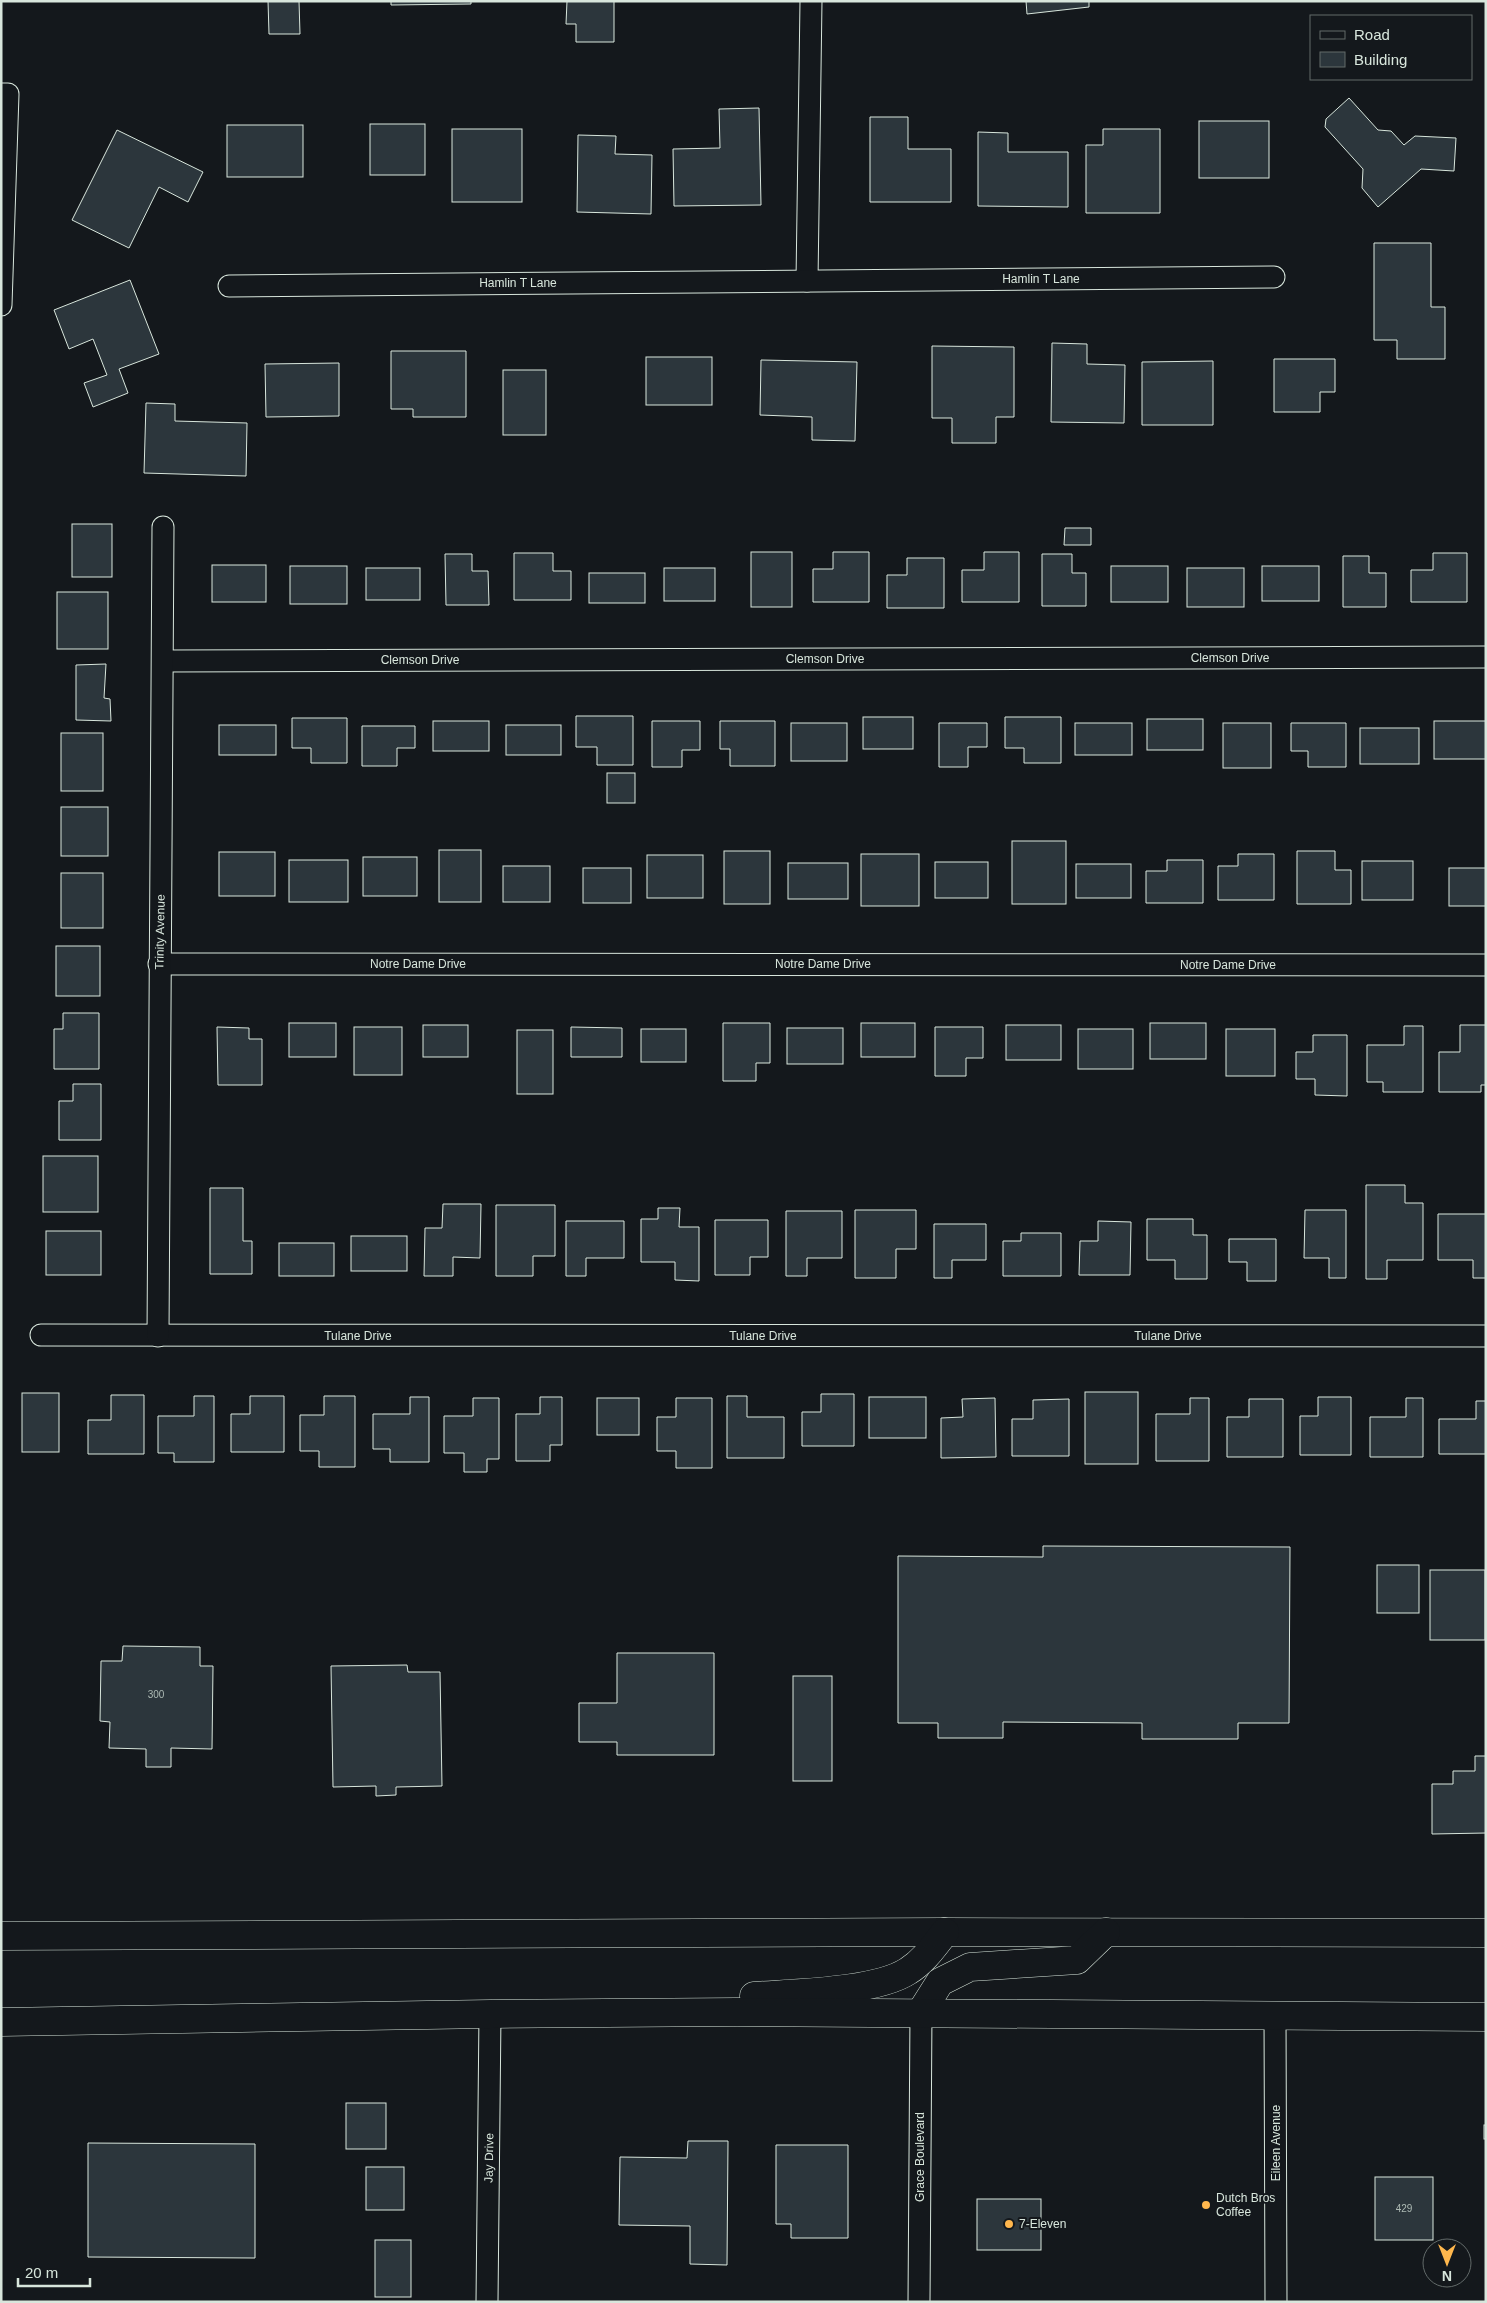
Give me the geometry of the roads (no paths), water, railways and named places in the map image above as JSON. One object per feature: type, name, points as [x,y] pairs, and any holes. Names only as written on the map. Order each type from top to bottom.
[{"type":"main road","points":[[644,2012],[734,1998],[851,1988],[888,1980],[908,1972],[925,1957],[945,1932]]},
{"type":"main road","points":[[1,1936],[945,1932],[1486,1933]]},
{"type":"main road","points":[[921,2012],[940,1982],[970,1967],[1077,1960],[1106,1932]]},
{"type":"main road","points":[[1,2022],[644,2012],[921,2012],[1486,2017]]},
{"type":"street","points":[[807,281],[811,1]]},
{"type":"street","points":[[1,94],[8,94],[1,305]]},
{"type":"street","name":"Hamlin T Lane","points":[[229,286],[1274,277]]},
{"type":"street","name":"Trinity Avenue","points":[[158,1336],[163,527]]},
{"type":"street","name":"Clemson Drive","points":[[163,661],[1486,657]]},
{"type":"street","name":"Notre Dame Drive","points":[[160,964],[1486,965]]},
{"type":"street","name":"Tulane Drive","points":[[41,1335],[1486,1336]]},
{"type":"street","name":"Grace Boulevard","points":[[919,2302],[921,2012]]},
{"type":"street","name":"Jay Drive","points":[[487,2302],[490,2014]]},
{"type":"street","name":"Eileen Avenue","points":[[1275,2015],[1276,2302]]},
{"type":"place","name":"Dutch Bros Coffee","points":[[1206,2205]]},
{"type":"place","name":"7-Eleven","points":[[1009,2224]]}]
